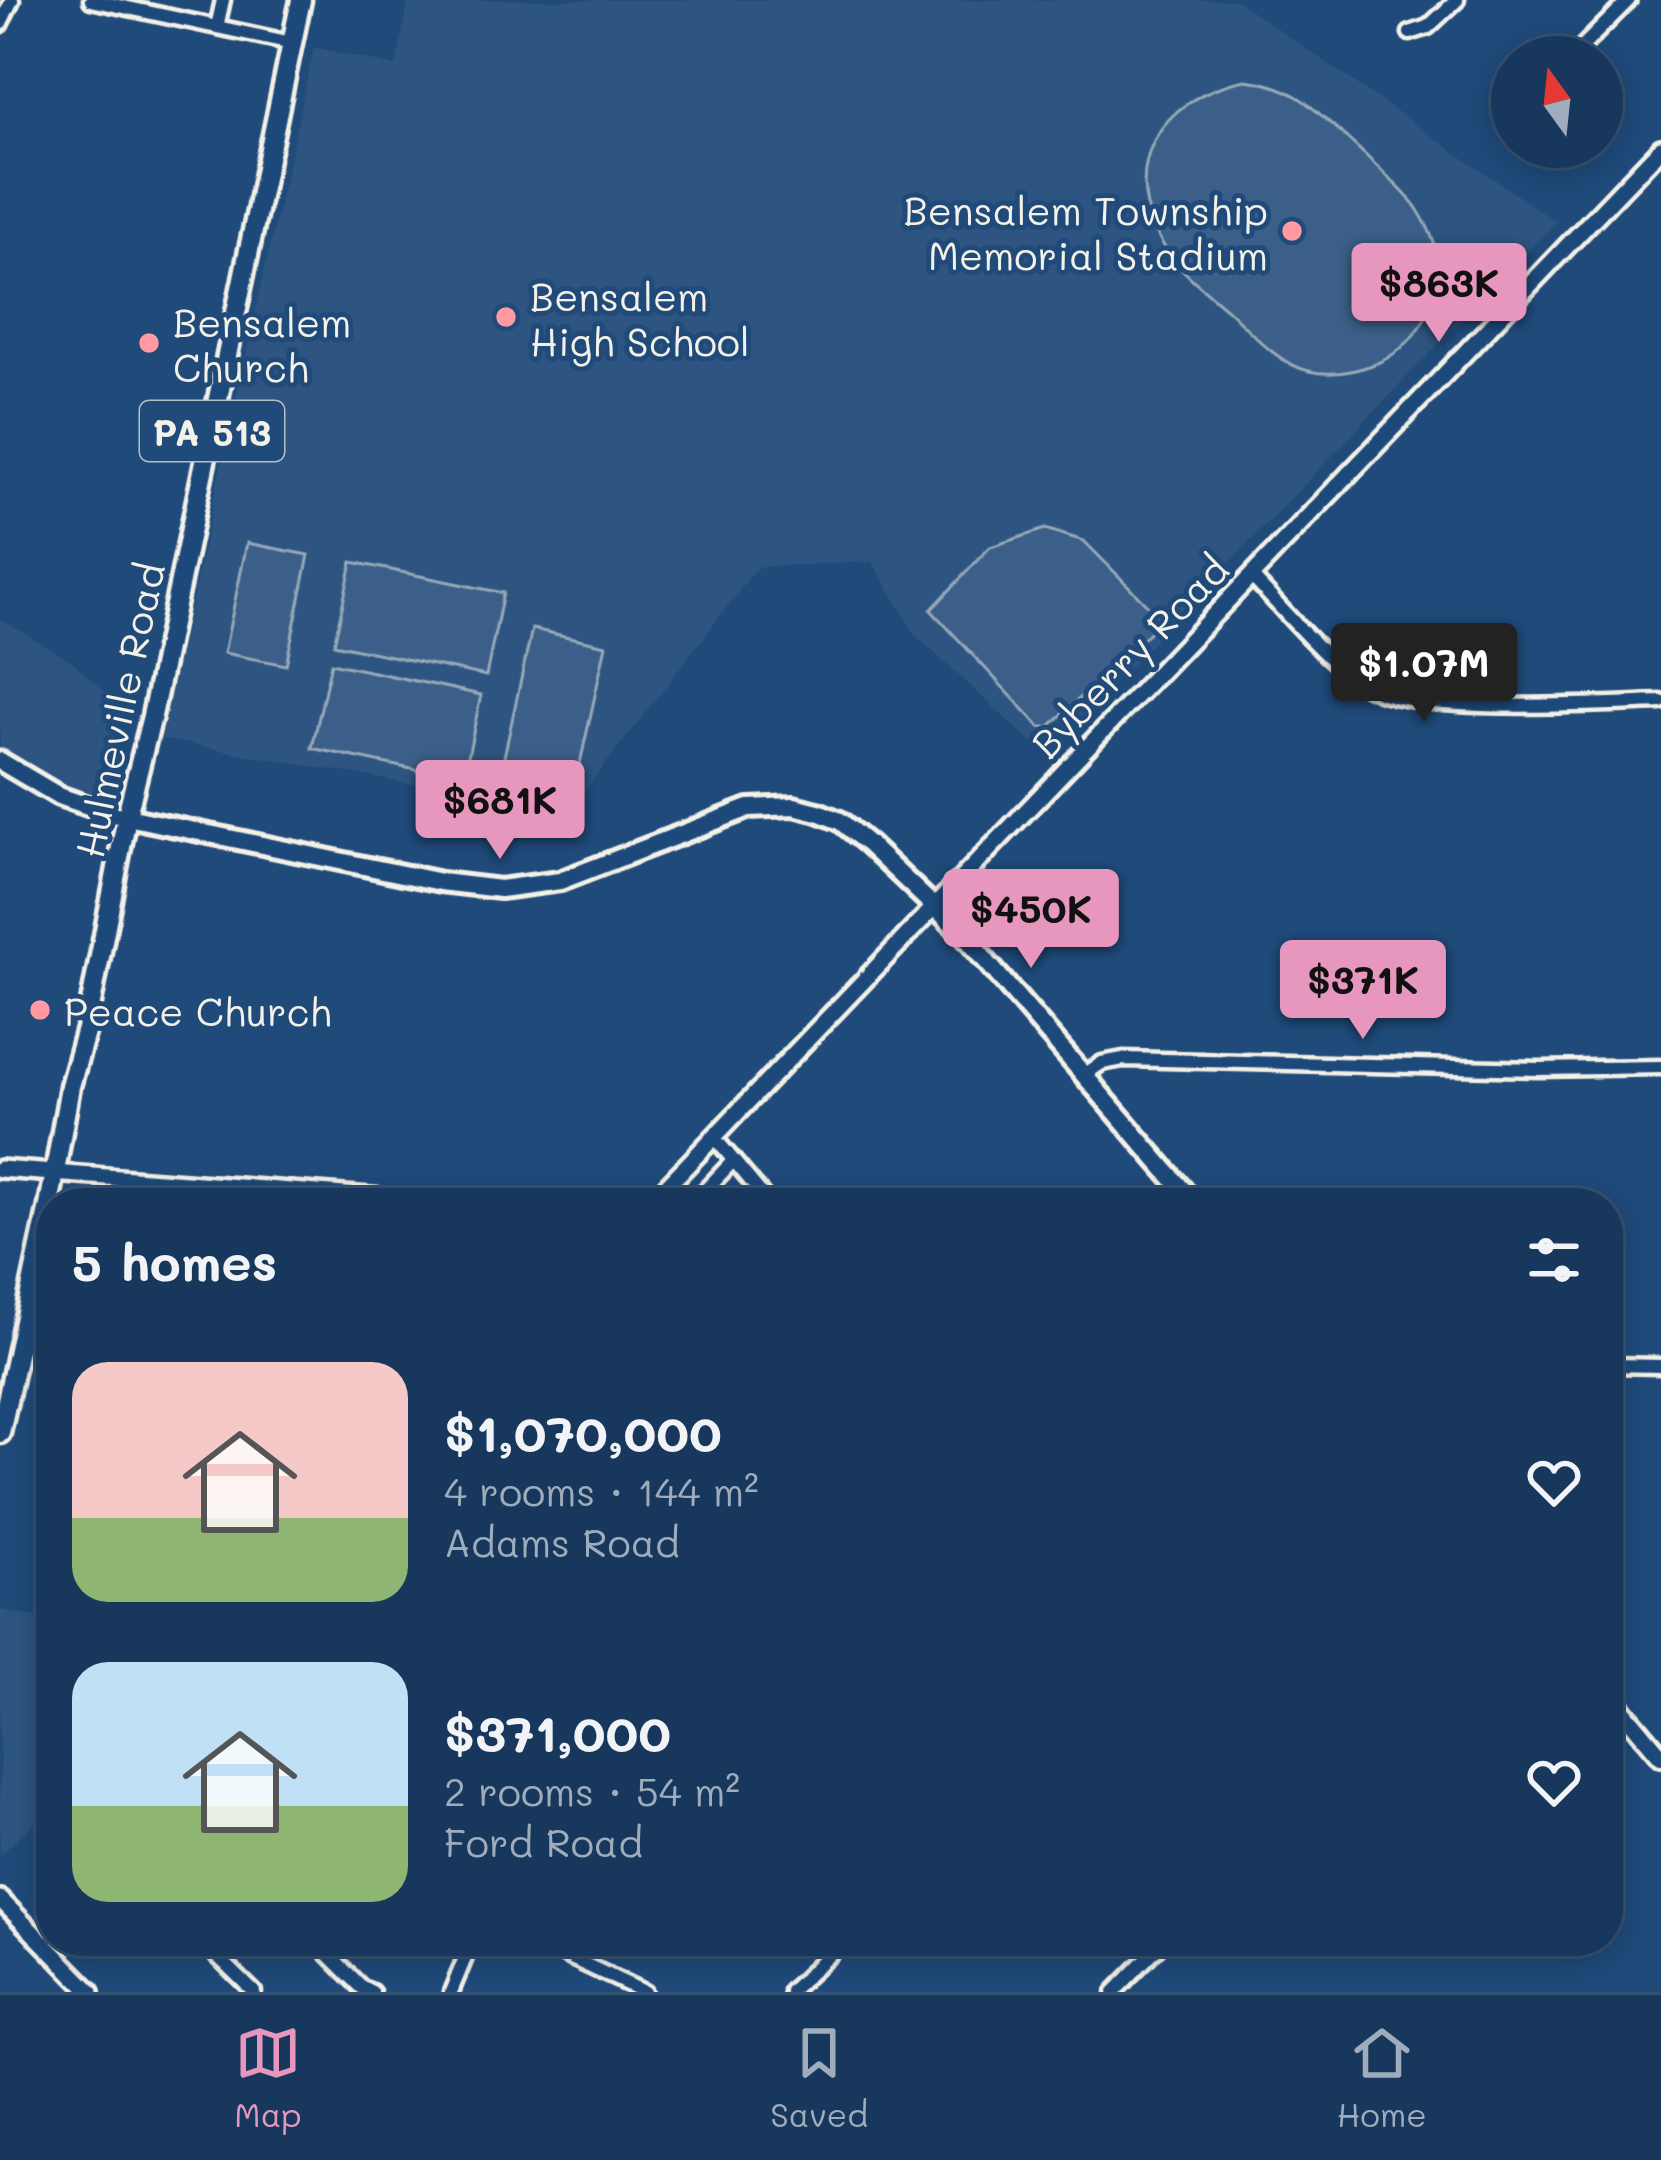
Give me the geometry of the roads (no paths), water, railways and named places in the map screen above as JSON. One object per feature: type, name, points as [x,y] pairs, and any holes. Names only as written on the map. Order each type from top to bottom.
[{"type":"main road","name":"Hulmeville Road","points":[[50,1188],[301,0]]},
{"type":"main road","points":[[0,761],[78,805],[127,818],[440,882],[500,889],[560,881],[748,808],[794,806],[840,821],[936,906],[1181,1188]]},
{"type":"main road","name":"Hulmeville Road","points":[[0,1433],[36,1256]]},
{"type":"main road","points":[[1623,1711],[1661,1756]]},
{"type":"street","points":[[0,25],[13,0]]},
{"type":"street","points":[[91,0],[292,44]]},
{"type":"street","points":[[217,27],[223,0]]},
{"type":"street","points":[[1410,33],[1428,27],[1456,0]]},
{"type":"street","points":[[1593,36],[1629,0]]},
{"type":"street","name":"Byberry Road","points":[[665,1188],[1661,148]]},
{"type":"street","points":[[1252,577],[1352,676],[1391,696],[1445,703],[1661,702]]},
{"type":"street","points":[[1085,1074],[1102,1063],[1123,1059],[1538,1069],[1661,1066]]},
{"type":"street","points":[[714,1137],[754,1188]]},
{"type":"street","points":[[707,1188],[730,1163]]},
{"type":"street","points":[[0,1169],[252,1188]]},
{"type":"street","points":[[1623,1365],[1661,1366]]},
{"type":"street","points":[[0,1899],[36,1930]]},
{"type":"street","points":[[61,1956],[92,1992]]},
{"type":"street","points":[[217,1956],[254,1992]]},
{"type":"street","points":[[330,1956],[372,1992]]},
{"type":"street","points":[[454,1985],[466,1956]]},
{"type":"street","points":[[567,1956],[644,1992]]},
{"type":"street","points":[[791,1990],[828,1956]]},
{"type":"street","points":[[1114,1992],[1149,1956]]},
{"type":"place","name":"Bensalem Township Memorial Stadium","points":[[1292,231]]},
{"type":"place","name":"Bensalem High School","points":[[506,317]]},
{"type":"place","name":"Bensalem Church","points":[[149,343]]},
{"type":"place","name":"Peace Church","points":[[40,1010]]}]
